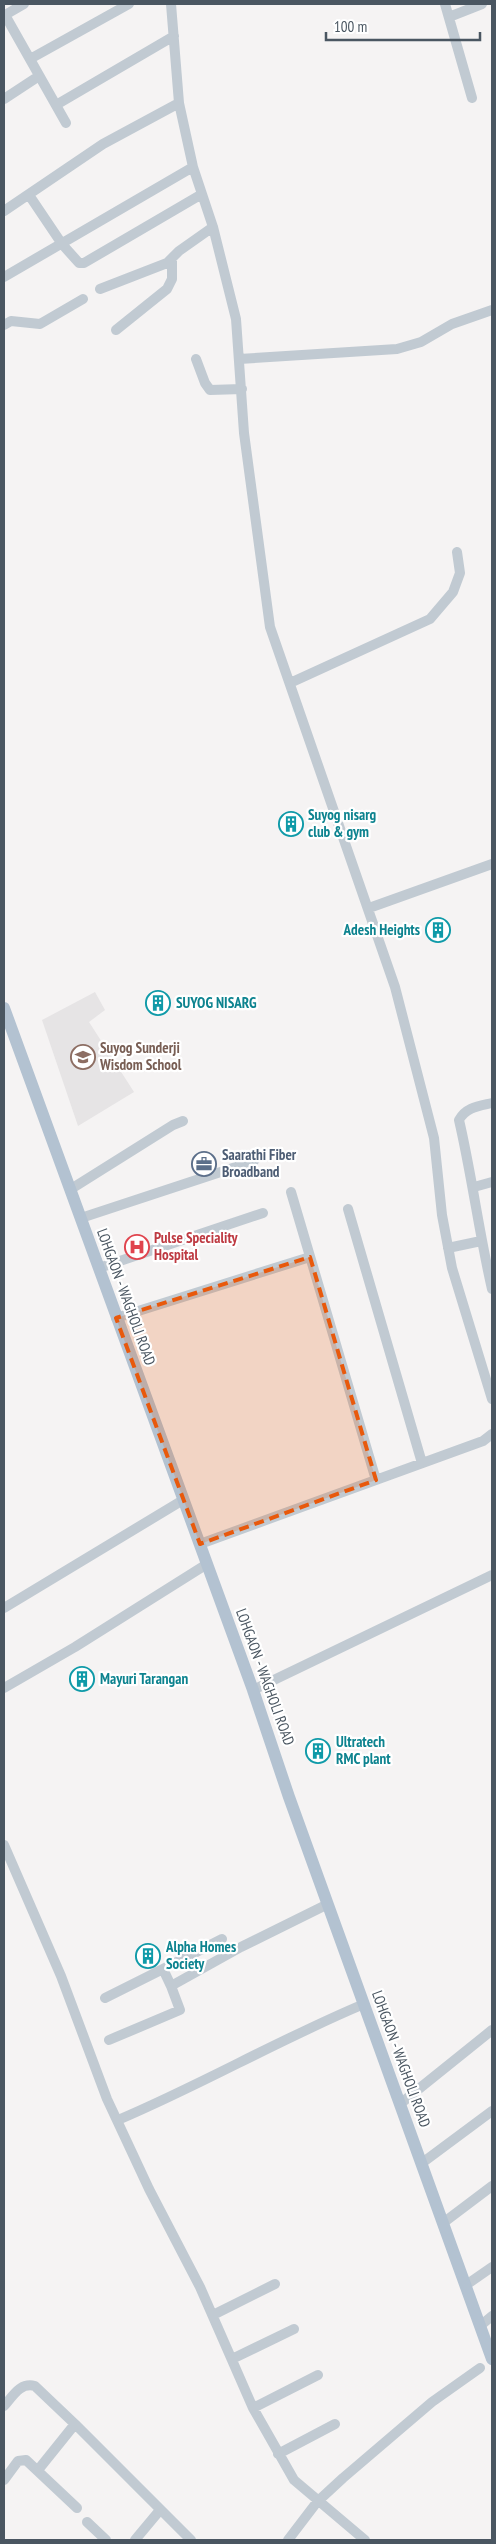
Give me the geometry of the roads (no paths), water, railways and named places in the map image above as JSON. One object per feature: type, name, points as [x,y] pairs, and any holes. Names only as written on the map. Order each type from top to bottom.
[{"type":"main road","name":"LOHGAON - WAGHOLI ROAD","points":[[4,1008],[253,1690],[492,2359]]},
{"type":"street","points":[[24,4],[5,15],[66,123]]},
{"type":"street","points":[[30,59],[129,4]]},
{"type":"street","points":[[171,4],[179,103],[193,167],[213,227],[236,319],[244,432],[270,627],[395,987],[434,1138],[448,1248],[462,1303],[492,1399]]},
{"type":"street","points":[[446,4],[472,98]]},
{"type":"street","points":[[449,17],[482,4]]},
{"type":"street","points":[[56,105],[174,36]]},
{"type":"street","points":[[4,99],[40,76]]},
{"type":"street","points":[[4,211],[103,144],[179,103]]},
{"type":"street","points":[[4,277],[193,167]]},
{"type":"street","points":[[29,195],[73,259],[79,263],[84,263],[202,194]]},
{"type":"street","points":[[100,289],[158,268],[213,227]]},
{"type":"street","points":[[116,330],[167,289],[172,279],[172,259]]},
{"type":"street","points":[[4,324],[11,321],[40,324],[83,299]]},
{"type":"street","points":[[239,359],[397,349],[421,342],[452,324],[492,310]]},
{"type":"street","points":[[196,359],[205,383],[210,390],[242,389]]},
{"type":"street","points":[[290,683],[430,619],[453,592],[460,573],[457,552]]},
{"type":"street","points":[[369,908],[492,864]]},
{"type":"street","points":[[492,1103],[470,1109],[463,1113],[459,1120],[474,1187],[481,1241],[492,1289]]},
{"type":"street","points":[[71,1189],[173,1125],[183,1121]]},
{"type":"street","points":[[81,1218],[254,1161]]},
{"type":"street","points":[[474,1187],[492,1182]]},
{"type":"street","points":[[291,1192],[376,1480]]},
{"type":"street","points":[[348,1209],[422,1463]]},
{"type":"street","points":[[99,1268],[263,1213]]},
{"type":"street","points":[[448,1248],[481,1241]]},
{"type":"street","points":[[116,1318],[310,1257]]},
{"type":"street","points":[[200,1544],[483,1441],[492,1434]]},
{"type":"street","points":[[4,1608],[183,1500]]},
{"type":"street","points":[[4,1688],[75,1648],[207,1564]]},
{"type":"street","points":[[253,1690],[492,1575]]},
{"type":"street","points":[[4,1845],[61,1976],[82,2038],[118,2120],[213,2316],[253,2408],[294,2480],[317,2502],[362,2539]]},
{"type":"street","points":[[171,1986],[241,1946],[328,1904]]},
{"type":"street","points":[[104,1998],[222,1940]]},
{"type":"street","points":[[109,2040],[180,2010],[163,1969]]},
{"type":"street","points":[[118,2120],[177,2095],[332,2017],[364,2004]]},
{"type":"street","points":[[400,2104],[492,2030]]},
{"type":"street","points":[[422,2163],[492,2111]]},
{"type":"street","points":[[443,2223],[492,2186]]},
{"type":"street","points":[[466,2285],[492,2267]]},
{"type":"street","points":[[213,2316],[275,2284]]},
{"type":"street","points":[[480,2326],[492,2316]]},
{"type":"street","points":[[232,2359],[294,2329]]},
{"type":"street","points":[[288,2540],[317,2502],[432,2402],[480,2368]]},
{"type":"street","points":[[253,2408],[318,2374]]},
{"type":"street","points":[[4,2406],[21,2387],[28,2384],[35,2386],[191,2540]]},
{"type":"street","points":[[38,2470],[75,2424]]},
{"type":"street","points":[[278,2454],[335,2424]]},
{"type":"street","points":[[4,2480],[21,2459],[26,2460],[77,2508]]},
{"type":"street","points":[[135,2540],[160,2510]]},
{"type":"street","points":[[87,2522],[106,2540]]},
{"type":"place","name":"Suyog nisarg club & gym","points":[[291,824]]},
{"type":"place","name":"Adesh Heights","points":[[438,930]]},
{"type":"place","name":"SUYOG NISARG","points":[[158,1003]]},
{"type":"place","name":"Suyog Sunderji Wisdom School","points":[[83,1057]]},
{"type":"place","name":"Saarathi Fiber Broadband","points":[[204,1164]]},
{"type":"place","name":"Pulse Speciality Hospital","points":[[137,1247]]},
{"type":"place","name":"Mayuri Tarangan","points":[[82,1679]]},
{"type":"place","name":"Ultratech RMC plant","points":[[318,1751]]},
{"type":"place","name":"Alpha Homes Society","points":[[148,1956]]}]
